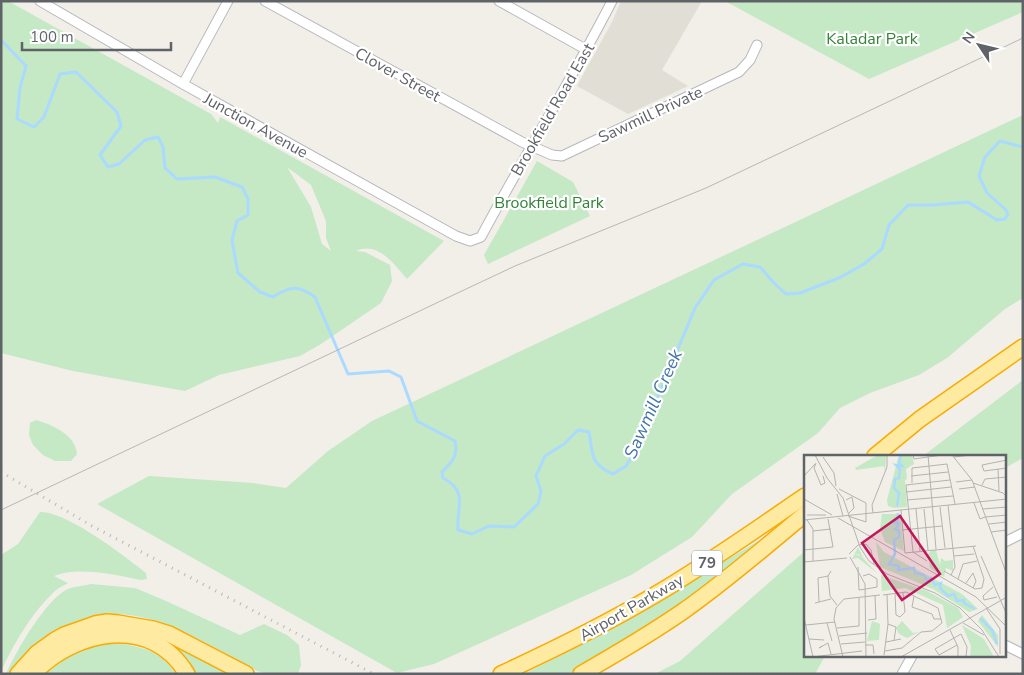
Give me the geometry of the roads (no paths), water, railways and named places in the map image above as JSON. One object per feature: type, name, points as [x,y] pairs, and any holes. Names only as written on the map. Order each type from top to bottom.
[{"type":"highway","points":[[865,455],[1023,347]]},
{"type":"highway","points":[[876,455],[920,419]]},
{"type":"highway","name":"Airport Parkway","points":[[501,674],[576,639],[653,596],[731,547],[804,497]]},
{"type":"highway","name":"Airport Parkway","points":[[581,674],[638,641],[683,611],[804,515]]},
{"type":"highway","points":[[18,674],[37,652],[60,637],[95,624],[107,622],[153,629],[169,634],[246,674]]},
{"type":"highway","points":[[33,674],[47,660],[71,646],[90,638],[115,634],[135,636],[157,644],[174,656],[182,664],[187,674]]},
{"type":"street","name":"Junction Avenue","points":[[40,1],[182,84],[465,241],[476,240]]},
{"type":"street","points":[[182,84],[228,1]]},
{"type":"street","name":"Clover Street","points":[[265,1],[530,146]]},
{"type":"street","points":[[499,1],[587,50]]},
{"type":"street","name":"Brookfield Road East","points":[[476,240],[480,237],[530,146],[587,50],[612,1]]},
{"type":"street","name":"Sawmill Private","points":[[530,146],[552,155],[562,156],[739,72],[750,60],[757,45]]},
{"type":"street","points":[[1006,542],[1023,533]]},
{"type":"street","points":[[1006,646],[1023,654]]},
{"type":"street","points":[[902,674],[911,658]]},
{"type":"waterway","name":"Sawmill Creek","points":[[1,40],[26,66],[20,88],[17,119],[34,127],[44,117],[60,74],[76,72],[117,112],[121,126],[100,155],[108,167],[119,164],[145,140],[158,137],[163,147],[165,168],[177,179],[215,177],[242,187],[248,199],[248,215],[237,221],[232,240],[238,273],[260,292],[273,297],[294,288],[304,290],[315,297],[348,374],[389,371],[401,377],[417,421],[455,441],[455,455],[452,462],[442,472],[443,478],[451,483],[459,495],[458,530],[472,534],[489,526],[514,527],[538,504],[541,491],[536,476],[545,456],[564,444],[578,430],[589,432],[592,453],[600,466],[613,474],[626,466],[635,451],[695,308],[714,280],[743,264],[760,267],[786,294],[800,293],[839,278],[864,264],[882,249],[889,225],[908,205],[968,202],[997,220],[1005,219],[1008,214],[1005,209],[987,193],[979,176],[985,157],[1000,141],[1023,147]]},
{"type":"tram line","points":[[1,510],[515,266],[706,188],[1023,38]]},
{"type":"railway","points":[[1,472],[92,526],[374,674]]},
{"type":"park label","name":"Kaladar Park","points":[[872,38]]},
{"type":"park label","name":"Brookfield Park","points":[[549,202]]}]
